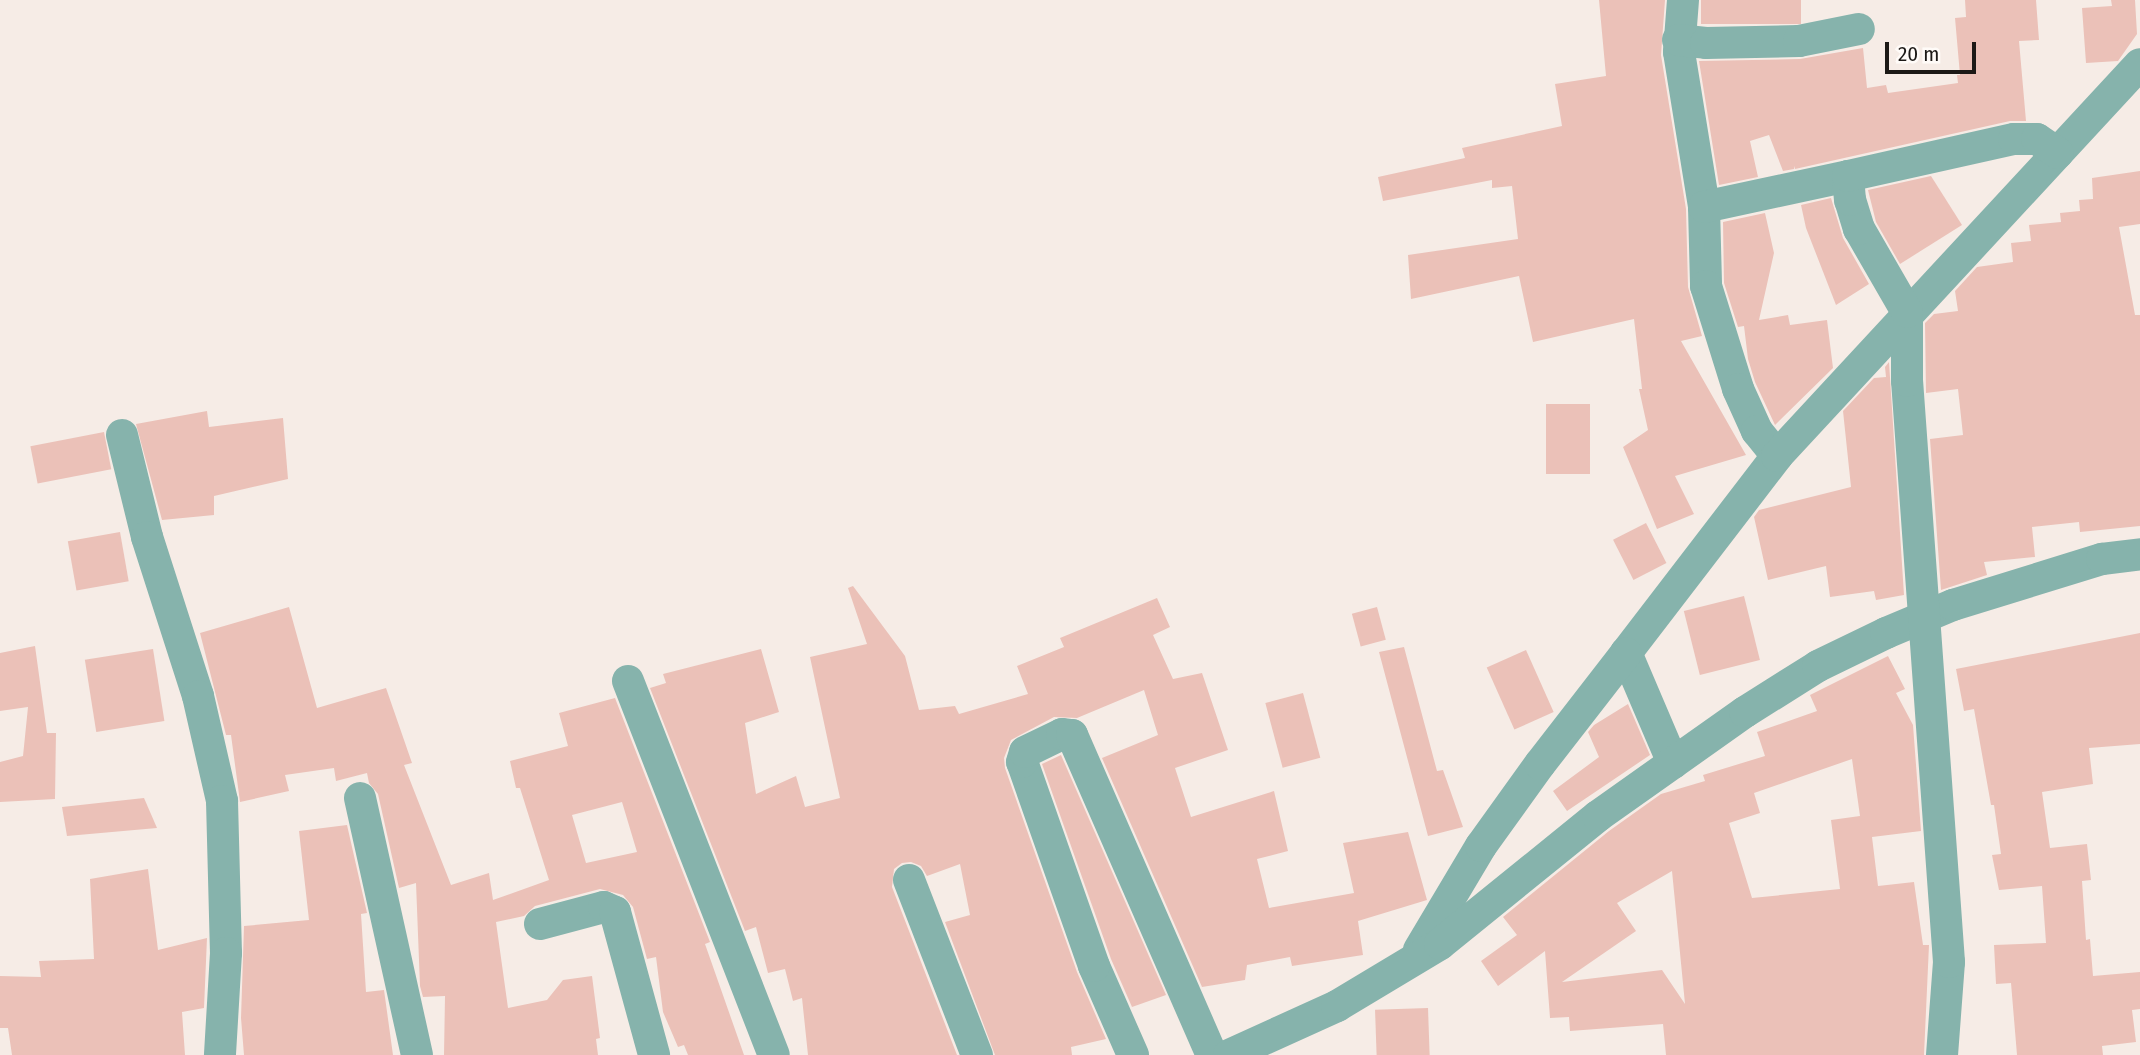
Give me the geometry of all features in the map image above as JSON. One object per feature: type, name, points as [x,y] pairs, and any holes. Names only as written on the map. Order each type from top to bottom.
[{"type":"street","points":[[1683,0],[1678,40],[1704,207],[1706,286],[1738,390],[1767,444]]},
{"type":"street","points":[[1678,40],[1706,43],[1799,41],[1859,29]]},
{"type":"street","points":[[1415,957],[1481,846],[1626,653],[1767,444],[1898,299],[2049,147],[2140,64]]},
{"type":"street","points":[[1704,207],[2014,139],[2049,147]]},
{"type":"street","points":[[1848,176],[1850,200],[1859,229],[1898,299],[1907,381],[1949,962],[1942,1055]]},
{"type":"street","points":[[122,435],[147,537],[198,696],[222,801],[226,953],[220,1055]]},
{"type":"street","points":[[1229,1055],[1336,1006],[1440,944],[1598,816],[1745,712],[1818,667],[1924,617],[2023,582],[2102,559],[2140,554]]},
{"type":"street","points":[[1626,653],[1673,763]]},
{"type":"street","points":[[628,681],[774,1055]]},
{"type":"street","points":[[1131,1051],[1094,966],[1021,762],[1025,752],[1062,734],[1073,735],[1203,1034]]},
{"type":"street","points":[[360,798],[417,1055]]},
{"type":"street","points":[[909,880],[977,1055]]},
{"type":"street","points":[[540,924],[604,907],[615,912],[654,1055]]},
{"type":"building","points":[[1599,0],[1665,0],[1661,55],[1686,209],[1688,287],[1702,336],[1681,341],[1746,455],[1675,476],[1694,514],[1657,529],[1623,447],[1648,430],[1639,389],[1642,389],[1634,319],[1533,342],[1519,276],[1411,299],[1408,255],[1518,239],[1512,186],[1492,188],[1492,180],[1383,201],[1378,177],[1465,158],[1462,148],[1562,126],[1555,84],[1606,76]]},
{"type":"building","points":[[1701,0],[1801,0],[1801,24],[1701,24]]},
{"type":"building","points":[[1965,0],[2036,0],[2039,40],[2019,41],[2026,121],[2010,121],[1795,169],[1794,166],[1794,169],[1783,171],[1769,135],[1750,141],[1758,177],[1719,185],[1699,61],[1800,59],[1863,48],[1867,88],[1886,85],[1888,93],[1958,83],[1957,75],[1960,75],[1955,18],[1966,17]]},
{"type":"building","points":[[2111,0],[2135,0],[2137,34],[2118,61],[2086,63],[2082,8],[2112,6]]},
{"type":"building","points":[[2140,171],[2140,224],[2119,227],[2135,315],[2140,315],[2140,526],[2080,532],[2079,522],[2032,527],[2035,557],[1984,562],[1987,575],[1941,590],[1930,439],[1963,435],[1958,389],[1926,393],[1925,323],[1934,314],[1958,311],[1955,291],[1977,267],[2013,262],[2011,243],[2031,241],[2029,225],[2061,222],[2060,213],[2080,211],[2079,200],[2093,199],[2092,178]]},
{"type":"building","points":[[1931,176],[1962,225],[1900,264],[1876,222],[1868,190]]},
{"type":"building","points":[[1831,198],[1843,238],[1869,284],[1836,305],[1806,228],[1801,205]]},
{"type":"building","points":[[1765,213],[1774,253],[1759,320],[1788,315],[1790,325],[1827,320],[1833,368],[1775,425],[1755,382],[1748,359],[1744,326],[1738,327],[1724,283],[1723,222]]},
{"type":"building","points":[[1889,362],[1904,595],[1876,600],[1874,591],[1830,597],[1826,566],[1768,580],[1754,517],[1759,510],[1851,487],[1843,411],[1874,378],[1886,377],[1885,367]]},
{"type":"building","points":[[1546,404],[1590,404],[1590,474],[1546,474]]},
{"type":"building","points":[[207,411],[209,427],[283,418],[288,479],[214,496],[214,515],[162,520],[136,424]]},
{"type":"building","points":[[104,432],[111,469],[38,484],[30,446]]},
{"type":"building","points":[[1646,523],[1666,563],[1633,580],[1613,540]]},
{"type":"building","points":[[120,532],[129,581],[76,590],[68,541]]},
{"type":"building","points":[[853,586],[905,656],[919,710],[955,706],[959,714],[1028,694],[1017,666],[1064,647],[1060,638],[1157,598],[1170,627],[1153,635],[1173,679],[1202,673],[1228,750],[1175,768],[1191,817],[1274,791],[1288,851],[1257,859],[1269,908],[1354,893],[1343,843],[1408,832],[1427,900],[1358,921],[1363,955],[1292,966],[1290,957],[1247,965],[1245,980],[1202,987],[1102,758],[1158,735],[1144,690],[1077,718],[1054,717],[1011,740],[1004,758],[1005,768],[1077,972],[1106,1039],[1071,1047],[1072,1055],[995,1055],[945,922],[970,915],[960,864],[927,876],[921,866],[911,862],[902,863],[894,869],[892,887],[957,1055],[808,1055],[802,998],[793,1001],[785,969],[768,973],[756,927],[745,931],[650,688],[666,683],[663,674],[761,649],[779,712],[745,723],[756,794],[796,776],[805,807],[840,798],[810,657],[867,644],[848,588]]},
{"type":"building","points":[[1744,596],[1760,660],[1700,675],[1684,611]]},
{"type":"building","points":[[289,607],[317,708],[386,688],[412,763],[404,765],[451,885],[489,873],[493,900],[549,880],[520,788],[516,788],[510,761],[568,746],[559,713],[615,698],[710,942],[705,944],[744,1055],[688,1055],[684,1045],[678,1047],[663,1012],[656,957],[647,959],[633,907],[623,895],[600,889],[535,906],[524,916],[496,922],[508,1008],[547,1000],[563,980],[592,976],[600,1038],[596,1039],[598,1055],[444,1055],[445,996],[423,997],[420,986],[416,883],[399,888],[378,794],[369,783],[367,773],[336,781],[334,768],[285,775],[289,791],[240,802],[231,735],[226,735],[200,633]],"holes":[[[622,802],[637,852],[586,863],[572,815]]]},
{"type":"building","points":[[1377,607],[1386,640],[1361,647],[1352,614]]},
{"type":"building","points":[[2140,633],[2140,744],[2089,748],[2093,784],[2042,792],[2050,848],[2087,844],[2091,880],[2082,881],[2086,940],[2090,939],[2093,976],[2140,972],[2140,1009],[2132,1010],[2136,1042],[2102,1046],[2103,1055],[2017,1055],[2011,983],[1996,984],[1994,945],[2046,943],[2042,886],[1999,890],[1992,855],[2001,854],[1994,805],[1991,805],[1974,709],[1964,711],[1956,669]]},
{"type":"building","points":[[35,646],[47,733],[56,733],[55,799],[0,802],[0,762],[23,756],[28,707],[0,711],[0,653]]},
{"type":"building","points":[[1404,647],[1437,771],[1443,770],[1463,827],[1428,836],[1379,652]]},
{"type":"building","points":[[153,649],[164,721],[96,732],[85,660]]},
{"type":"building","points":[[1526,650],[1554,712],[1514,730],[1487,667]]},
{"type":"building","points":[[1888,656],[1905,689],[1896,693],[1913,725],[1921,831],[1872,837],[1878,886],[1914,882],[1923,945],[1929,945],[1924,1055],[1666,1055],[1663,1024],[1570,1031],[1569,1017],[1550,1018],[1545,951],[1498,986],[1481,961],[1517,935],[1503,917],[1609,831],[1661,794],[1705,781],[1703,775],[1765,756],[1757,732],[1817,711],[1810,695]],"holes":[[[1852,759],[1860,816],[1831,820],[1840,889],[1752,898],[1729,823],[1760,813],[1754,793]],[[1672,871],[1685,1004],[1662,970],[1562,982],[1636,931],[1617,903]]]},
{"type":"building","points":[[1303,693],[1320,758],[1283,768],[1265,703]]},
{"type":"building","points":[[1628,704],[1650,755],[1567,811],[1553,791],[1599,757],[1588,732],[1594,725]]},
{"type":"building","points":[[1061,755],[1166,995],[1132,1007],[1111,959],[1042,764]]},
{"type":"building","points":[[144,798],[157,828],[67,836],[62,807]]},
{"type":"building","points":[[347,825],[367,913],[361,914],[366,992],[384,990],[393,1055],[244,1055],[241,1018],[244,926],[309,920],[299,831]]},
{"type":"building","points":[[148,869],[158,950],[207,938],[204,1008],[182,1012],[185,1055],[12,1055],[8,1028],[0,1028],[0,976],[41,977],[39,961],[94,959],[90,879]]},
{"type":"building","points":[[1428,1008],[1430,1055],[1377,1055],[1375,1010]]}]
